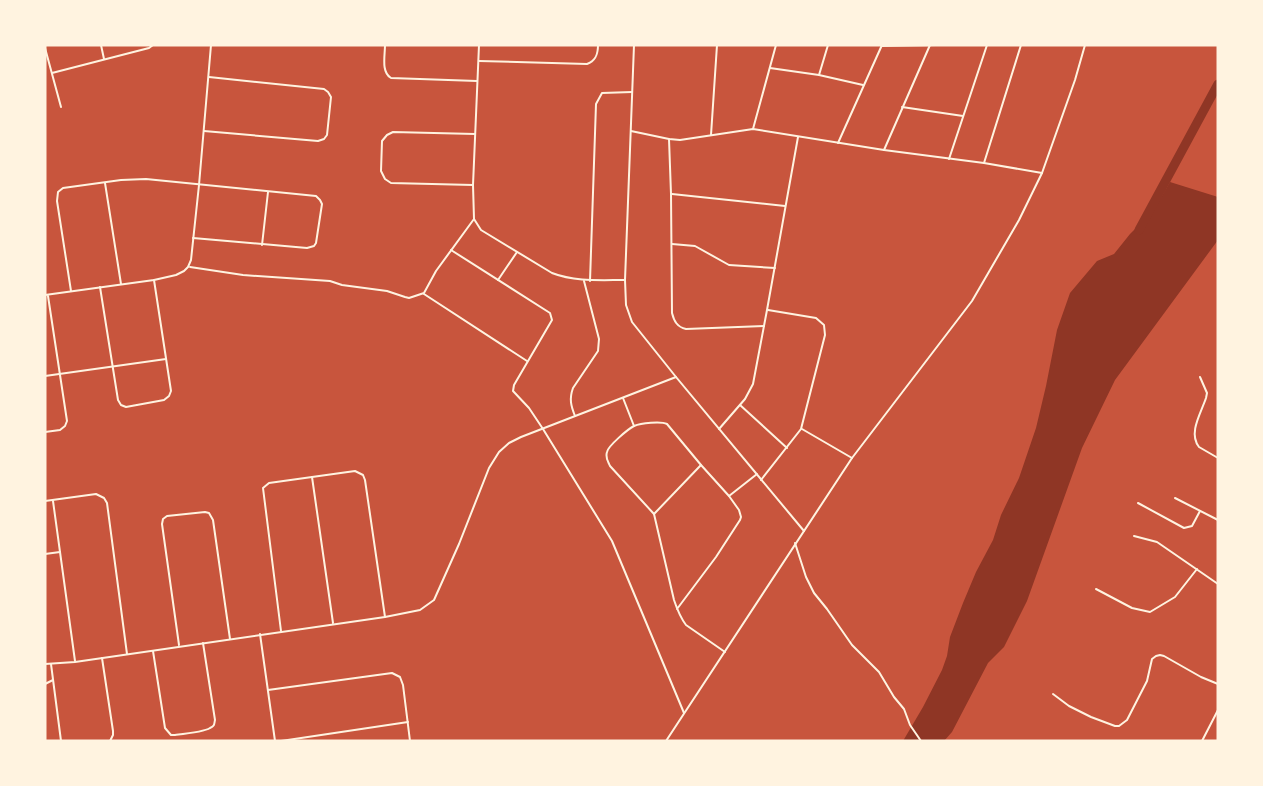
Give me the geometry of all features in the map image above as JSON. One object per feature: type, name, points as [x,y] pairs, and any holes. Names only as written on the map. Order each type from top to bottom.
[{"type":"street","points":[[100,45],[104,59]]},
{"type":"street","points":[[52,73],[149,48],[153,45]]},
{"type":"street","points":[[45,432],[60,430],[67,421],[46,295],[154,280],[177,275],[188,267],[191,260],[199,185],[211,45]]},
{"type":"street","points":[[385,45],[385,72],[391,78],[477,81]]},
{"type":"street","points":[[479,45],[473,185],[474,219],[481,230],[552,273],[584,281],[625,280]]},
{"type":"street","points":[[479,61],[587,64],[595,60],[598,45]]},
{"type":"street","points":[[634,45],[626,305],[632,322],[804,531]]},
{"type":"street","points":[[711,136],[717,45]]},
{"type":"street","points":[[753,129],[776,45]]},
{"type":"street","points":[[819,75],[828,45]]},
{"type":"street","points":[[884,150],[930,45]]},
{"type":"street","points":[[838,143],[881,46],[936,45]]},
{"type":"street","points":[[949,159],[987,45]]},
{"type":"street","points":[[984,163],[1021,45]]},
{"type":"street","points":[[666,741],[852,458],[972,301],[1019,220],[1042,173],[1085,45]]},
{"type":"street","points":[[45,48],[61,107]]},
{"type":"street","points":[[770,68],[819,75],[863,85]]},
{"type":"street","points":[[203,131],[318,141],[327,135],[331,98],[324,89],[209,77]]},
{"type":"street","points":[[590,280],[596,104],[602,93],[633,92]]},
{"type":"street","points":[[902,107],[963,116]]},
{"type":"street","points":[[631,131],[669,140],[687,140],[753,129],[1042,173]]},
{"type":"street","points":[[473,185],[391,183],[384,179],[381,171],[382,141],[393,132],[475,134]]},
{"type":"street","points":[[719,429],[745,399],[753,384],[798,137]]},
{"type":"street","points":[[669,140],[672,313],[677,324],[686,329],[764,326]]},
{"type":"street","points":[[71,291],[57,196],[60,190],[121,180],[146,179],[316,196],[322,204],[316,243],[307,249],[193,238]]},
{"type":"street","points":[[105,183],[121,284]]},
{"type":"street","points":[[262,244],[268,192]]},
{"type":"street","points":[[671,194],[785,206]]},
{"type":"street","points":[[188,267],[243,275],[330,281],[342,285],[387,291],[409,298],[424,293],[436,271],[474,219]]},
{"type":"street","points":[[672,244],[695,246],[729,265],[775,268]]},
{"type":"street","points":[[451,249],[552,316],[552,320],[514,385],[513,391],[529,408],[543,429],[612,541],[684,712]]},
{"type":"street","points":[[498,280],[517,252]]},
{"type":"street","points":[[100,287],[118,400],[126,407],[164,400],[171,391],[154,280]]},
{"type":"street","points":[[575,416],[571,405],[573,388],[599,346],[584,281]]},
{"type":"street","points":[[424,293],[527,361]]},
{"type":"street","points":[[761,480],[801,429],[825,335],[824,325],[816,318],[767,310]]},
{"type":"street","points":[[45,376],[166,360]]},
{"type":"street","points":[[45,664],[153,651],[420,610],[434,600],[489,468],[499,452],[515,440],[676,377]]},
{"type":"street","points":[[1200,377],[1207,393],[1195,429],[1195,441],[1198,447],[1218,458]]},
{"type":"street","points":[[622,398],[634,426]]},
{"type":"street","points":[[740,405],[787,448]]},
{"type":"street","points":[[677,609],[716,557],[741,516],[729,496],[668,424],[661,422],[634,426],[611,445],[607,450],[606,458],[610,466],[654,514],[677,609],[686,625],[725,652]]},
{"type":"street","points":[[801,429],[852,458]]},
{"type":"street","points":[[654,514],[701,465]]},
{"type":"street","points":[[281,631],[263,488],[269,483],[355,471],[363,475],[365,480],[385,617]]},
{"type":"street","points":[[729,496],[757,474]]},
{"type":"street","points":[[312,477],[333,624]]},
{"type":"street","points":[[45,501],[96,494],[104,498],[107,503],[127,654]]},
{"type":"street","points":[[1175,498],[1218,520]]},
{"type":"street","points":[[53,501],[75,662]]},
{"type":"street","points":[[1138,503],[1184,528],[1192,526],[1200,511]]},
{"type":"street","points":[[179,647],[162,524],[163,519],[167,516],[205,512],[209,513],[213,520],[230,639]]},
{"type":"street","points":[[1134,536],[1157,542],[1218,584]]},
{"type":"street","points":[[795,543],[806,578],[814,593],[852,645],[879,672],[904,709],[910,725],[921,741]]},
{"type":"street","points":[[45,554],[60,552]]},
{"type":"street","points":[[1096,590],[1132,608],[1150,612],[1175,597],[1197,569]]},
{"type":"street","points":[[260,634],[275,741]]},
{"type":"street","points":[[153,651],[165,728],[171,735],[174,735],[212,728],[214,725],[203,643]]},
{"type":"street","points":[[1053,694],[1069,706],[1091,717],[1119,726],[1127,720],[1147,681],[1152,659],[1156,656],[1164,656],[1218,684]]},
{"type":"street","points":[[102,658],[113,731],[110,741]]},
{"type":"street","points":[[51,664],[61,741]]},
{"type":"street","points":[[268,690],[392,673],[400,677],[403,685],[410,741]]},
{"type":"street","points":[[45,684],[53,680]]},
{"type":"street","points":[[1202,741],[1218,710]]},
{"type":"street","points":[[281,741],[408,722]]},
{"type":"shaded area","points":[[1170,182],[1218,197],[1218,240],[1115,380],[1082,448],[1027,601],[1004,647],[988,663],[952,732],[944,741],[903,741],[942,670],[950,637],[963,603],[1019,478],[1036,428],[1057,330],[1070,293],[1097,261],[1114,254],[1154,210]]},
{"type":"waterway","points":[[1139,230],[1218,84]]}]
